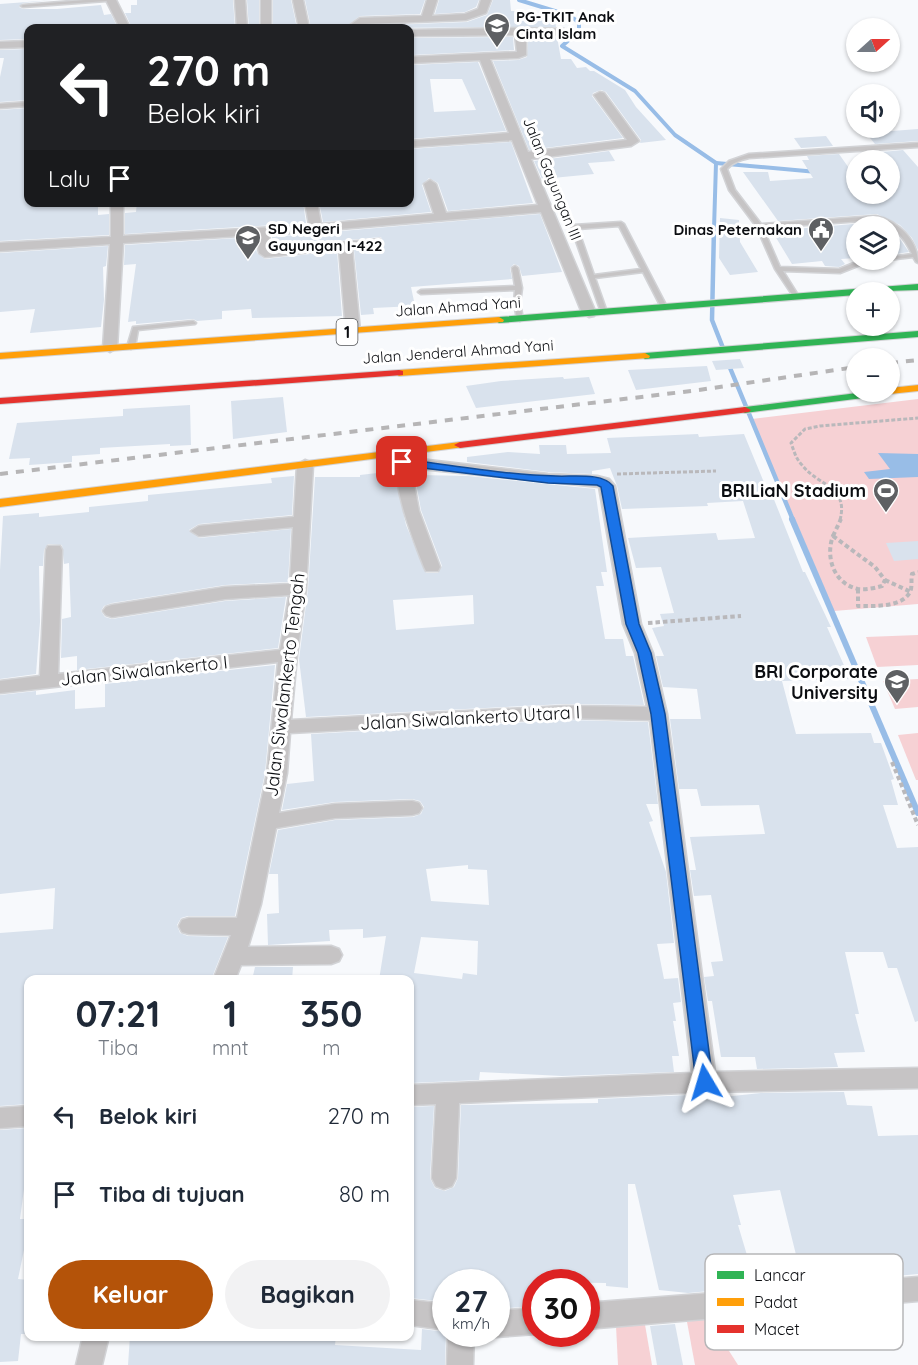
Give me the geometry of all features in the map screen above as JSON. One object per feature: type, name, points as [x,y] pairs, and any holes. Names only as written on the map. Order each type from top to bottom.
[{"type":"main road","name":"Jalan Ahmad Yani","points":[[0,356],[353,332],[918,287]]},
{"type":"main road","name":"Jalan Jenderal Ahmad Yani","points":[[0,401],[729,350],[918,334]]},
{"type":"main road","points":[[194,343],[236,352]]},
{"type":"main road","points":[[900,390],[918,388]]},
{"type":"main road","points":[[0,503],[305,465],[402,458],[846,396]]},
{"type":"street","points":[[111,0],[123,24]]},
{"type":"street","points":[[240,0],[242,24]]},
{"type":"street","points":[[266,0],[266,24]]},
{"type":"street","points":[[298,0],[303,24]]},
{"type":"street","points":[[426,19],[432,0]]},
{"type":"street","points":[[356,24],[360,21],[466,17],[480,12],[486,0]]},
{"type":"street","points":[[466,17],[466,32]]},
{"type":"street","points":[[414,60],[484,58],[521,54],[520,32]]},
{"type":"street","points":[[414,33],[564,32]]},
{"type":"street","points":[[0,45],[24,44]]},
{"type":"street","name":"Jalan Gayungan III","points":[[484,58],[589,313]]},
{"type":"street","points":[[524,156],[632,143],[600,95]]},
{"type":"street","points":[[414,144],[516,136]]},
{"type":"street","points":[[430,183],[441,217]]},
{"type":"street","points":[[110,348],[117,207]]},
{"type":"street","points":[[312,207],[316,228]]},
{"type":"street","points":[[0,247],[262,232],[544,208]]},
{"type":"street","points":[[262,232],[266,253],[375,242]]},
{"type":"street","points":[[345,245],[353,332]]},
{"type":"street","points":[[432,567],[408,503],[402,478],[402,458],[548,480],[597,481],[606,484],[632,624],[644,653],[658,714],[705,1082]]},
{"type":"street","name":"Jalan Siwalankerto Tengah","points":[[226,975],[245,927],[268,822],[298,589],[305,465]]},
{"type":"street","points":[[199,531],[301,521]]},
{"type":"street","points":[[49,681],[54,550]]},
{"type":"street","points":[[112,611],[225,593],[298,589]]},
{"type":"street","name":"Jalan Siwalankerto I","points":[[0,687],[288,655]]},
{"type":"street","name":"Jalan Siwalankerto Utara I","points":[[282,727],[565,712],[658,714]]},
{"type":"street","points":[[268,822],[335,811],[412,808]]},
{"type":"street","points":[[189,926],[245,927]]},
{"type":"street","points":[[233,956],[332,955]]},
{"type":"street","points":[[414,1095],[705,1082],[918,1078]]},
{"type":"street","points":[[444,1178],[448,1093]]},
{"type":"street","points":[[0,1118],[24,1116]]},
{"type":"street","points":[[903,1290],[918,1289]]},
{"type":"street","points":[[600,1315],[705,1306]]},
{"type":"street","points":[[414,1313],[432,1315]]},
{"type":"street","points":[[89,1365],[95,1341]]},
{"type":"street","points":[[460,1365],[461,1347]]},
{"type":"lane","points":[[24,6],[106,0]]},
{"type":"lane","points":[[0,106],[24,104]]},
{"type":"lane","points":[[795,295],[778,269],[759,226],[732,190],[724,169],[726,165],[739,158],[918,145]]},
{"type":"lane","points":[[759,226],[876,218],[886,220],[893,223],[916,254],[900,257]]},
{"type":"lane","points":[[604,312],[572,228],[574,227],[621,224],[664,307]]},
{"type":"lane","points":[[515,268],[519,288],[517,303],[520,319]]},
{"type":"lane","points":[[778,269],[840,271],[846,269]]},
{"type":"lane","points":[[591,277],[645,270]]},
{"type":"lane","points":[[421,292],[519,288]]},
{"type":"lane","points":[[131,347],[135,328],[192,323]]},
{"type":"path","points":[[885,580],[882,586],[858,589],[842,579],[831,565],[828,550],[843,510],[840,499],[836,492],[797,462],[791,443],[806,429],[820,426],[918,418]]},
{"type":"path","points":[[606,484],[614,480],[619,473],[716,471]]},
{"type":"path","points":[[833,536],[842,545],[881,570],[885,580],[911,592]]},
{"type":"path","points":[[858,589],[858,606],[895,603],[905,599],[911,592],[915,584],[911,578],[912,574],[918,572]]},
{"type":"path","points":[[632,624],[741,616]]},
{"type":"path","points":[[892,762],[918,825]]},
{"type":"shaded area","points":[[918,399],[918,604],[834,611],[752,419]]},
{"type":"shaded area","points":[[918,635],[918,665],[877,667],[866,637]]},
{"type":"shaded area","points":[[918,679],[918,707],[895,709],[883,681]]},
{"type":"shaded area","points":[[918,733],[918,780],[916,780],[898,735]]},
{"type":"shaded area","points":[[644,1319],[652,1365],[618,1365],[616,1326]]},
{"type":"shaded area","points":[[705,1319],[705,1350],[728,1350],[738,1365],[695,1365],[687,1322]]},
{"type":"water","points":[[878,453],[918,454],[918,477],[869,479],[864,472],[890,469]]},
{"type":"building","points":[[54,0],[23,3],[19,7],[23,9],[101,5],[104,15],[111,14],[116,24],[24,24],[24,39],[0,40],[0,4]]},
{"type":"building","points":[[137,0],[233,0],[235,24],[130,24],[125,13],[131,13],[131,5],[137,5]]},
{"type":"building","points":[[247,0],[259,0],[259,24],[249,24]]},
{"type":"building","points":[[273,0],[291,0],[296,24],[273,24]]},
{"type":"building","points":[[305,0],[425,0],[420,14],[360,16],[349,24],[310,24]]},
{"type":"building","points":[[439,0],[479,0],[476,7],[465,12],[435,14]]},
{"type":"building","points":[[493,0],[510,0],[511,11],[516,11],[520,16],[554,15],[556,27],[414,28],[414,24],[467,22],[487,15]]},
{"type":"building","points":[[513,37],[514,50],[414,55],[414,38]]},
{"type":"building","points":[[528,37],[557,37],[561,59],[571,59],[577,68],[586,67],[625,90],[636,107],[666,140],[640,143],[641,140],[606,92],[601,90],[593,93],[592,96],[623,138],[529,150],[493,61],[518,60],[527,57]]},
{"type":"building","points":[[24,49],[24,100],[0,102],[0,77],[4,58],[0,58],[0,50]]},
{"type":"building","points":[[478,62],[506,131],[414,139],[414,65]],"holes":[[[430,79],[462,79],[476,110],[434,112]]]},
{"type":"building","points":[[24,108],[24,207],[98,207],[98,215],[109,214],[109,235],[0,241],[0,110]]},
{"type":"building","points":[[918,129],[918,141],[875,144],[870,138],[900,138],[900,130]]},
{"type":"building","points":[[826,136],[833,146],[801,148],[794,138]]},
{"type":"building","points":[[511,142],[533,203],[448,211],[438,183],[429,178],[422,185],[431,212],[323,222],[320,207],[414,207],[414,149]]},
{"type":"building","points":[[900,150],[903,150],[918,167],[918,250],[912,238],[900,225],[900,216],[877,214],[778,221],[743,172],[768,172],[770,181],[813,178],[802,160],[809,160],[807,156],[839,154],[846,164],[846,204],[900,204]]},
{"type":"building","points":[[609,151],[615,161],[588,163],[594,174],[542,179],[534,161]]},
{"type":"building","points":[[136,207],[304,207],[306,223],[125,234],[125,213],[136,212]]},
{"type":"building","points":[[540,214],[562,272],[522,276],[519,266],[514,264],[510,268],[512,279],[411,287],[415,306],[373,308],[374,314],[361,315],[354,250],[380,247],[383,243],[381,237],[273,247],[272,237]]},
{"type":"building","points":[[720,218],[739,220],[740,242],[758,272],[730,275],[719,258]]},
{"type":"building","points":[[846,225],[846,259],[841,259],[845,264],[839,267],[825,266],[822,261],[792,264],[772,231]]},
{"type":"building","points":[[254,237],[257,253],[265,259],[337,251],[342,316],[252,318],[251,309],[222,311],[222,319],[136,324],[136,321],[128,322],[136,264],[124,265],[125,245]]},
{"type":"building","points":[[900,239],[909,252],[900,253]]},
{"type":"building","points":[[108,246],[106,266],[103,267],[104,300],[101,327],[30,333],[35,309],[0,312],[0,253]]},
{"type":"building","points":[[740,359],[744,368],[716,370],[712,361]]},
{"type":"building","points":[[707,366],[711,381],[636,390],[628,370]]},
{"type":"building","points":[[563,377],[564,379],[589,377],[595,394],[476,408],[466,386],[501,381]]},
{"type":"building","points":[[283,397],[287,432],[233,439],[231,401]]},
{"type":"building","points":[[190,405],[191,445],[100,448],[100,454],[72,456],[72,462],[29,465],[30,458],[9,459],[17,423],[123,416],[123,409]]},
{"type":"building","points":[[698,434],[699,437],[744,434],[770,497],[773,497],[803,572],[831,627],[827,627],[850,679],[782,681],[796,734],[871,733],[874,743],[881,743],[894,779],[891,780],[898,805],[883,805],[897,848],[918,847],[918,1021],[915,1022],[897,968],[888,968],[883,952],[845,952],[859,1014],[855,1014],[865,1052],[834,1053],[838,1067],[757,1069],[755,1057],[721,1057],[712,1001],[708,1001],[704,977],[714,976],[711,962],[723,961],[711,895],[694,896],[690,870],[696,870],[690,837],[765,834],[759,805],[701,806],[697,789],[679,789],[670,719],[701,719],[697,689],[663,687],[656,656],[664,656],[652,628],[664,626],[660,614],[674,613],[661,567],[636,568],[628,538],[716,533],[718,540],[755,538],[743,501],[707,503],[708,506],[622,509],[610,468],[592,471],[592,474],[548,472],[467,462],[467,457],[508,452],[540,454],[539,445],[566,445],[567,454],[611,453],[607,438]]},
{"type":"building","points":[[386,469],[394,470],[406,525],[426,573],[438,573],[442,566],[421,510],[414,472],[420,472],[419,475],[468,476],[595,489],[607,572],[601,572],[604,586],[596,586],[605,639],[623,639],[626,656],[633,656],[644,705],[565,704],[306,717],[299,659],[308,589],[315,477],[360,477],[360,475],[386,472]],"holes":[[[473,595],[474,624],[396,630],[393,600]]]},
{"type":"building","points":[[294,476],[292,515],[199,524],[189,530],[199,538],[291,529],[288,582],[225,585],[112,603],[104,606],[101,611],[105,617],[112,619],[225,601],[286,597],[278,648],[77,670],[77,656],[61,658],[62,619],[71,617],[69,563],[64,564],[62,545],[48,544],[44,550],[43,566],[39,566],[40,622],[36,674],[0,679],[0,570],[3,516],[39,513],[39,517],[89,512],[89,507],[148,501],[148,495],[272,483],[271,478]]},
{"type":"building","points":[[918,541],[918,559],[894,561],[886,543]]},
{"type":"building","points":[[275,665],[265,773],[235,916],[188,916],[181,918],[177,925],[180,933],[188,936],[228,937],[213,975],[24,975],[24,1104],[0,1106],[0,933],[53,929],[55,888],[0,894],[0,695],[36,691],[36,695],[75,690],[75,709],[105,707],[105,684]]},
{"type":"building","points":[[565,720],[648,722],[658,804],[646,804],[653,821],[649,822],[666,872],[674,943],[657,944],[664,979],[678,978],[681,1002],[673,1003],[676,1021],[673,1021],[679,1056],[672,1056],[674,1072],[562,1076],[480,1072],[479,1080],[414,1083],[414,975],[380,975],[386,936],[363,938],[363,929],[329,930],[330,941],[268,945],[267,914],[279,913],[278,874],[269,874],[278,830],[335,820],[413,817],[421,814],[424,807],[420,801],[412,799],[335,802],[282,810],[287,784],[314,781],[311,734]],"holes":[[[468,865],[468,869],[487,870],[489,905],[431,901],[426,869]],[[421,937],[478,941],[477,975],[463,973],[462,979],[414,973]]]},
{"type":"building","points":[[255,967],[293,967],[292,975],[253,975]]},
{"type":"building","points":[[844,1092],[847,1105],[872,1106],[878,1136],[918,1135],[918,1274],[903,1275],[903,1254],[796,1254],[780,1190],[733,1195],[741,1225],[738,1225],[747,1254],[705,1254],[705,1291],[688,1293],[659,1290],[635,1184],[628,1184],[628,1288],[606,1286],[606,1283],[600,1283],[600,1269],[522,1269],[522,1307],[510,1308],[510,1269],[432,1269],[432,1300],[414,1298],[414,1107],[434,1106],[430,1178],[435,1188],[445,1191],[454,1187],[458,1178],[461,1105],[598,1103],[598,1099],[713,1094],[714,1098],[761,1093]]},
{"type":"building","points":[[24,1128],[24,1189],[20,1219],[24,1219],[24,1250],[18,1279],[24,1280],[24,1334],[21,1334],[18,1361],[0,1362],[0,1130]]},
{"type":"building","points":[[675,1324],[683,1365],[657,1365],[650,1326]]},
{"type":"building","points":[[422,1329],[432,1330],[432,1347],[446,1347],[445,1365],[128,1365],[130,1341],[335,1341],[335,1345],[421,1350]]},
{"type":"waterway","points":[[519,0],[568,15],[579,22],[579,31],[562,46],[635,91],[675,135],[716,163]]},
{"type":"waterway","points":[[714,229],[716,163]]},
{"type":"waterway","points":[[716,163],[817,172]]},
{"type":"waterway","points":[[714,228],[712,320],[723,348]]},
{"type":"waterway","points":[[728,363],[793,520]]},
{"type":"waterway","points":[[792,519],[918,813]]},
{"type":"railway","points":[[900,362],[918,360]]},
{"type":"railway","points":[[0,474],[699,390],[846,368]]},
{"type":"traffic: fast","points":[[499,320],[918,287]]},
{"type":"traffic: fast","points":[[645,356],[918,334]]},
{"type":"traffic: fast","points":[[745,410],[846,397]]},
{"type":"traffic: slow","points":[[0,356],[499,320]]},
{"type":"traffic: slow","points":[[399,373],[645,356]]},
{"type":"traffic: slow","points":[[900,390],[918,388]]},
{"type":"traffic: slow","points":[[0,503],[460,445]]},
{"type":"traffic: jam","points":[[0,401],[399,373]]},
{"type":"traffic: jam","points":[[460,445],[745,410]]},
{"type":"place","name":"PG-TKIT Anak Cinta Islam","points":[[497,49]]},
{"type":"place","name":"Dinas Peternakan","points":[[821,253]]},
{"type":"place","name":"SD Negeri Gayungan I-422","points":[[248,261]]},
{"type":"place","name":"BRILiaN Stadium","points":[[886,514]]},
{"type":"place","name":"BRI Corporate University","points":[[897,705]]},
{"type":"route","points":[[402,462],[548,480],[597,481],[607,486],[632,624],[644,653],[658,714],[705,1082]]}]
